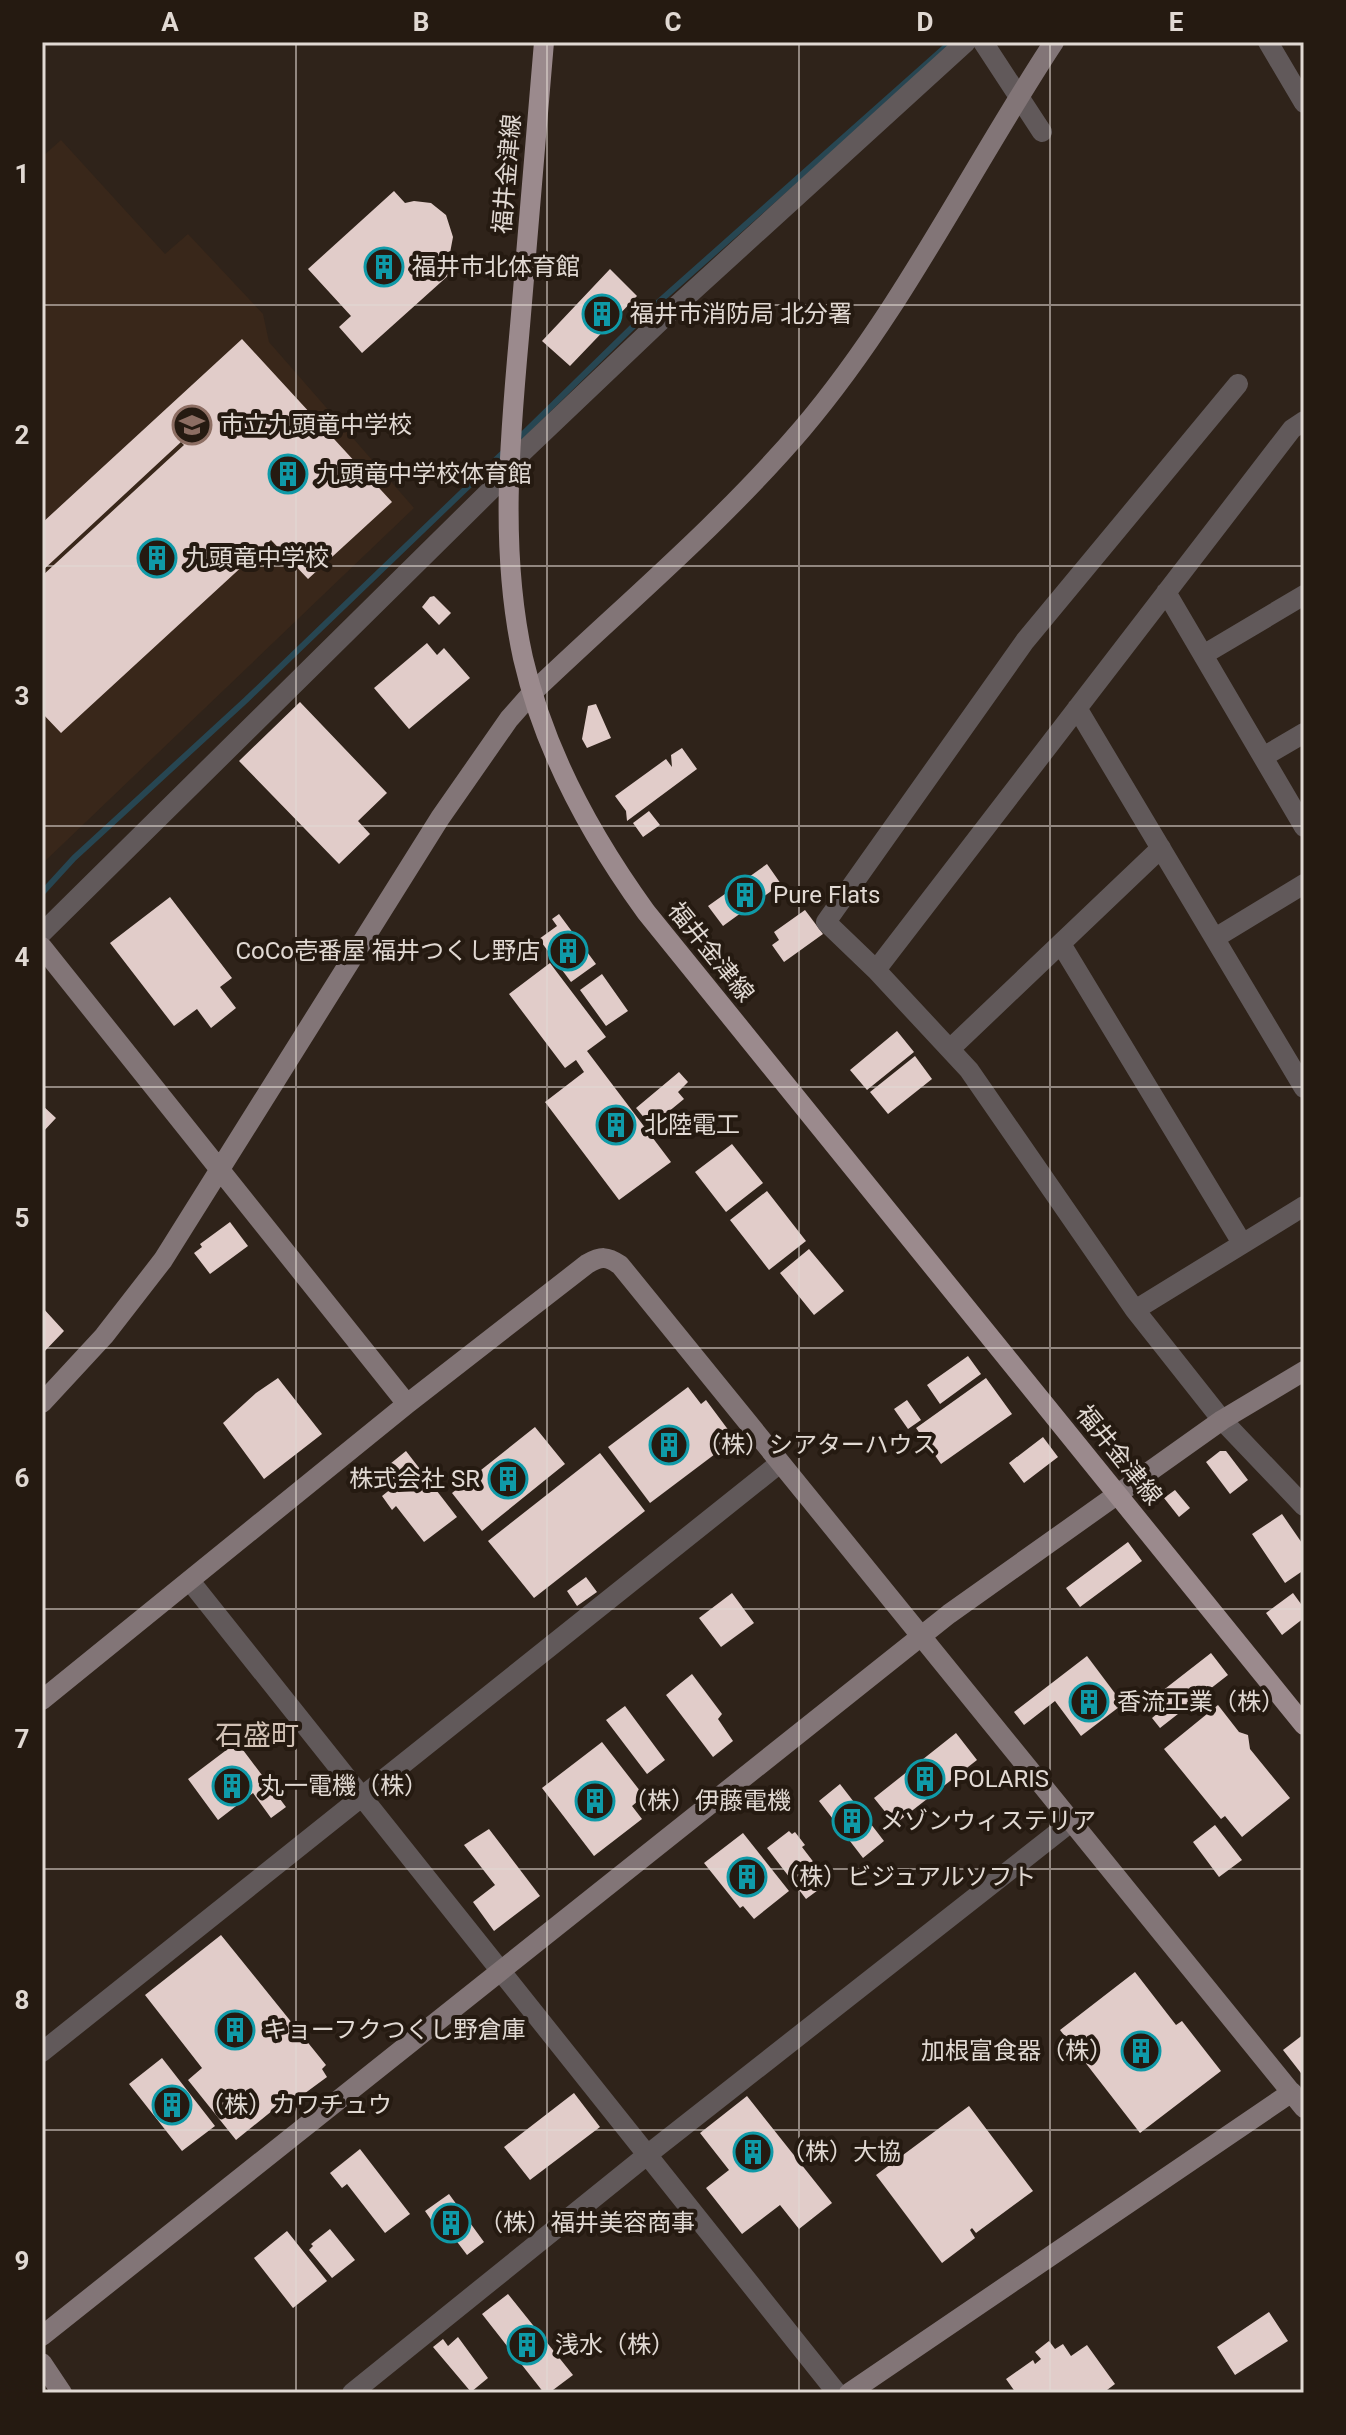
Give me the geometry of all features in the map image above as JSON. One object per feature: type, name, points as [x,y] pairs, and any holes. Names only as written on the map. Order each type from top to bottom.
[{"type":"main road","name":"福井金津線","points":[[544,42],[510,468],[509,524],[515,610],[532,693],[555,756],[610,861],[633,895],[1304,1725]]},
{"type":"street","points":[[42,933],[111,861],[673,309],[966,42]]},
{"type":"street","points":[[983,42],[1042,132]]},
{"type":"street","points":[[42,1403],[104,1336],[163,1260],[440,818],[488,748],[532,693],[712,525],[801,430],[849,368],[919,265],[1018,96],[1054,42]]},
{"type":"street","points":[[1268,42],[1304,103]]},
{"type":"street","points":[[1238,384],[1025,641],[826,922],[876,970],[969,1070],[1135,1310],[1222,1420],[1304,1506]]},
{"type":"street","points":[[876,970],[1292,429],[1304,421]]},
{"type":"street","points":[[1166,592],[1304,827]]},
{"type":"street","points":[[1203,655],[1304,595]]},
{"type":"street","points":[[1077,708],[1304,1088]]},
{"type":"street","points":[[1263,757],[1304,733]]},
{"type":"street","points":[[950,1049],[1161,848]]},
{"type":"street","points":[[1215,938],[1304,884]]},
{"type":"street","points":[[1061,944],[1242,1243]]},
{"type":"street","points":[[42,947],[407,1404]]},
{"type":"street","points":[[1135,1310],[1304,1206]]},
{"type":"street","points":[[42,1700],[407,1404],[587,1264],[600,1257],[610,1258],[620,1265],[1300,2100],[849,2393]]},
{"type":"street","points":[[42,2336],[920,1636],[1116,1493],[1222,1420],[1304,1371]]},
{"type":"street","points":[[42,2052],[780,1463]]},
{"type":"street","points":[[190,1581],[837,2393]]},
{"type":"street","points":[[352,2393],[647,2155],[1071,1822]]},
{"type":"street","points":[[42,2363],[62,2393]]},
{"type":"shaded area","name":"市立九頭竜中学校","points":[[61,140],[165,254],[188,234],[263,314],[269,342],[414,508],[42,864],[42,157]]},
{"type":"building","name":"福井市北体育館","points":[[394,191],[405,203],[431,203],[446,215],[453,237],[450,253],[460,265],[362,353],[339,327],[351,316],[308,269]]},
{"type":"building","points":[[610,269],[637,296],[570,366],[542,341]]},
{"type":"building","points":[[242,339],[392,502],[308,579],[271,540],[61,733],[42,713],[42,576],[184,445],[181,442],[42,571],[42,523]]},
{"type":"building","points":[[434,596],[451,613],[439,625],[422,607]]},
{"type":"building","points":[[427,643],[437,655],[444,648],[470,678],[409,729],[374,688]]},
{"type":"building","points":[[300,702],[387,793],[358,821],[370,834],[339,864],[239,761]]},
{"type":"building","points":[[596,704],[611,738],[587,748],[582,739],[588,706]]},
{"type":"building","points":[[682,748],[697,769],[627,821],[626,811],[615,796],[666,759],[672,767],[671,755]]},
{"type":"building","points":[[649,811],[660,825],[643,837],[633,823]]},
{"type":"building","name":"Pure Flats","points":[[767,864],[781,884],[723,926],[708,906]]},
{"type":"building","points":[[170,897],[232,978],[220,987],[236,1008],[211,1028],[197,1009],[174,1026],[110,943]]},
{"type":"building","points":[[805,910],[823,934],[784,962],[772,945],[779,940],[774,932]]},
{"type":"building","name":"CoCo壱番屋 福井つくし野店","points":[[559,914],[596,964],[571,982],[539,939],[557,926],[552,919]]},
{"type":"building","points":[[550,963],[606,1037],[587,1051],[671,1162],[619,1200],[545,1102],[584,1072],[576,1060],[565,1068],[509,994]]},
{"type":"building","points":[[602,974],[628,1011],[606,1026],[580,990]]},
{"type":"building","points":[[897,1031],[914,1052],[867,1090],[850,1070]]},
{"type":"building","points":[[915,1056],[932,1079],[888,1114],[870,1092]]},
{"type":"building","points":[[679,1072],[688,1082],[678,1092],[684,1099],[651,1126],[636,1108]]},
{"type":"building","points":[[42,1105],[56,1118],[42,1133]]},
{"type":"building","points":[[732,1144],[763,1183],[726,1212],[695,1172]]},
{"type":"building","points":[[767,1191],[806,1241],[769,1270],[730,1220]]},
{"type":"building","points":[[230,1222],[248,1246],[210,1274],[194,1253],[202,1247],[200,1244]]},
{"type":"building","points":[[809,1249],[844,1291],[814,1315],[780,1273]]},
{"type":"building","points":[[42,1307],[64,1331],[42,1354]]},
{"type":"building","points":[[968,1356],[981,1374],[940,1404],[927,1385]]},
{"type":"building","points":[[278,1378],[322,1434],[264,1479],[223,1423]]},
{"type":"building","points":[[986,1378],[1012,1414],[941,1464],[916,1428]]},
{"type":"building","name":"（株）シアターハウス","points":[[688,1387],[701,1404],[706,1400],[735,1439],[650,1503],[608,1447]]},
{"type":"building","points":[[907,1400],[921,1420],[908,1429],[894,1409]]},
{"type":"building","name":"株式会社 SR","points":[[535,1427],[565,1464],[482,1531],[452,1493]]},
{"type":"building","points":[[1043,1437],[1058,1457],[1024,1483],[1009,1463]]},
{"type":"building","points":[[406,1451],[457,1517],[424,1542],[396,1506],[392,1510],[382,1496],[397,1484],[385,1468]]},
{"type":"building","points":[[1220,1451],[1226,1451],[1248,1480],[1230,1494],[1206,1462]]},
{"type":"building","points":[[600,1453],[645,1511],[534,1598],[488,1541]]},
{"type":"building","points":[[1175,1490],[1190,1508],[1179,1517],[1164,1498]]},
{"type":"building","points":[[1282,1514],[1304,1546],[1304,1570],[1285,1583],[1252,1534]]},
{"type":"building","points":[[1128,1542],[1142,1561],[1080,1607],[1066,1588]]},
{"type":"building","points":[[586,1577],[597,1592],[577,1606],[567,1591]]},
{"type":"building","points":[[732,1593],[754,1623],[721,1647],[699,1618]]},
{"type":"building","points":[[1293,1593],[1301,1604],[1304,1602],[1304,1618],[1282,1635],[1266,1613]]},
{"type":"building","points":[[1211,1653],[1228,1675],[1160,1728],[1152,1718],[1158,1713],[1148,1702]]},
{"type":"building","name":"香流工業（株）","points":[[1087,1656],[1123,1704],[1081,1736],[1055,1701],[1024,1725],[1014,1712]]},
{"type":"building","points":[[692,1674],[722,1714],[718,1719],[733,1741],[713,1757],[666,1695]]},
{"type":"building","points":[[1218,1705],[1239,1732],[1248,1735],[1250,1749],[1290,1798],[1242,1837],[1225,1816],[1221,1819],[1164,1749]]},
{"type":"building","points":[[625,1706],[665,1760],[647,1774],[606,1720]]},
{"type":"building","name":"POLARIS","points":[[956,1733],[977,1760],[895,1824],[874,1798]]},
{"type":"building","name":"丸一電機（株）","points":[[237,1742],[286,1807],[271,1818],[253,1793],[218,1820],[188,1779]]},
{"type":"building","name":"（株）伊藤電機","points":[[602,1742],[644,1796],[632,1806],[642,1819],[594,1856],[542,1788]]},
{"type":"building","name":"メゾンウィステリア","points":[[840,1784],[884,1841],[863,1858],[819,1801]]},
{"type":"building","points":[[1215,1825],[1242,1860],[1219,1877],[1193,1842]]},
{"type":"building","points":[[489,1829],[540,1896],[494,1931],[473,1902],[495,1885],[464,1845]]},
{"type":"building","points":[[789,1831],[792,1834],[795,1832],[815,1864],[818,1862],[828,1874],[825,1877],[829,1882],[806,1899],[767,1848]]},
{"type":"building","name":"（株）ビジュアルソフト","points":[[743,1833],[789,1891],[754,1919],[743,1906],[740,1908],[704,1863]]},
{"type":"building","name":"キョーフクつくし野倉庫","points":[[221,1935],[326,2065],[322,2069],[327,2077],[293,2102],[288,2098],[236,2140],[188,2080],[202,2068],[145,1995]]},
{"type":"building","name":"加根富食器（株）","points":[[1135,1972],[1176,2025],[1182,2021],[1221,2071],[1140,2133],[1060,2030]]},
{"type":"building","points":[[1304,2034],[1304,2077],[1283,2050]]},
{"type":"building","name":"（株）カワチュウ","points":[[162,2058],[215,2126],[182,2151],[129,2084]]},
{"type":"building","points":[[574,2093],[600,2127],[530,2180],[504,2147]]},
{"type":"building","name":"（株）大協","points":[[747,2096],[832,2203],[799,2229],[780,2205],[742,2234],[706,2188],[729,2170],[700,2133]]},
{"type":"building","points":[[969,2106],[1033,2191],[976,2233],[972,2228],[970,2230],[975,2238],[942,2263],[876,2175]]},
{"type":"building","points":[[360,2149],[410,2214],[385,2233],[347,2184],[342,2188],[330,2173]]},
{"type":"building","name":"（株）福井美容商事","points":[[449,2194],[484,2242],[467,2255],[452,2235],[445,2240],[425,2211]]},
{"type":"building","points":[[330,2229],[355,2260],[332,2278],[309,2250],[313,2246],[311,2244]]},
{"type":"building","points":[[287,2231],[327,2281],[293,2308],[254,2258]]},
{"type":"building","name":"浅水（株）","points":[[508,2294],[573,2375],[549,2393],[544,2393],[482,2314]]},
{"type":"building","points":[[1269,2312],[1288,2341],[1235,2375],[1217,2347]]},
{"type":"building","points":[[458,2337],[488,2378],[471,2392],[433,2347],[443,2339],[448,2346]]},
{"type":"building","points":[[1049,2341],[1055,2349],[1063,2344],[1071,2356],[1087,2345],[1115,2384],[1103,2393],[1016,2393],[1006,2379],[1033,2360],[1035,2364],[1041,2359],[1035,2352]]},
{"type":"waterway","points":[[516,441],[653,307],[951,42]]},
{"type":"waterway","points":[[42,893],[74,858],[246,700],[505,451]]},
{"type":"place","name":"福井市北体育館","points":[[384,267]]},
{"type":"place","name":"福井市消防局 北分署","points":[[602,314]]},
{"type":"place","name":"市立九頭竜中学校","points":[[192,425]]},
{"type":"place","name":"九頭竜中学校体育館","points":[[288,474]]},
{"type":"place","name":"九頭竜中学校","points":[[157,558]]},
{"type":"place","name":"Pure Flats","points":[[745,895]]},
{"type":"place","name":"CoCo壱番屋 福井つくし野店","points":[[568,951]]},
{"type":"place","name":"北陸電工","points":[[616,1125]]},
{"type":"place","name":"（株）シアターハウス","points":[[669,1445]]},
{"type":"place","name":"株式会社 SR","points":[[508,1479]]},
{"type":"place","name":"香流工業（株）","points":[[1089,1702]]},
{"type":"place","name":"POLARIS","points":[[925,1779]]},
{"type":"place","name":"丸一電機（株）","points":[[232,1786]]},
{"type":"place","name":"（株）伊藤電機","points":[[595,1801]]},
{"type":"place","name":"メゾンウィステリア","points":[[852,1821]]},
{"type":"place","name":"（株）ビジュアルソフト","points":[[747,1877]]},
{"type":"place","name":"キョーフクつくし野倉庫","points":[[235,2030]]},
{"type":"place","name":"加根富食器（株）","points":[[1141,2051]]},
{"type":"place","name":"（株）カワチュウ","points":[[172,2105]]},
{"type":"place","name":"（株）大協","points":[[753,2152]]},
{"type":"place","name":"（株）福井美容商事","points":[[451,2223]]},
{"type":"place","name":"浅水（株）","points":[[527,2345]]},
{"type":"district","name":"石盛町","points":[[257,1735]]}]
